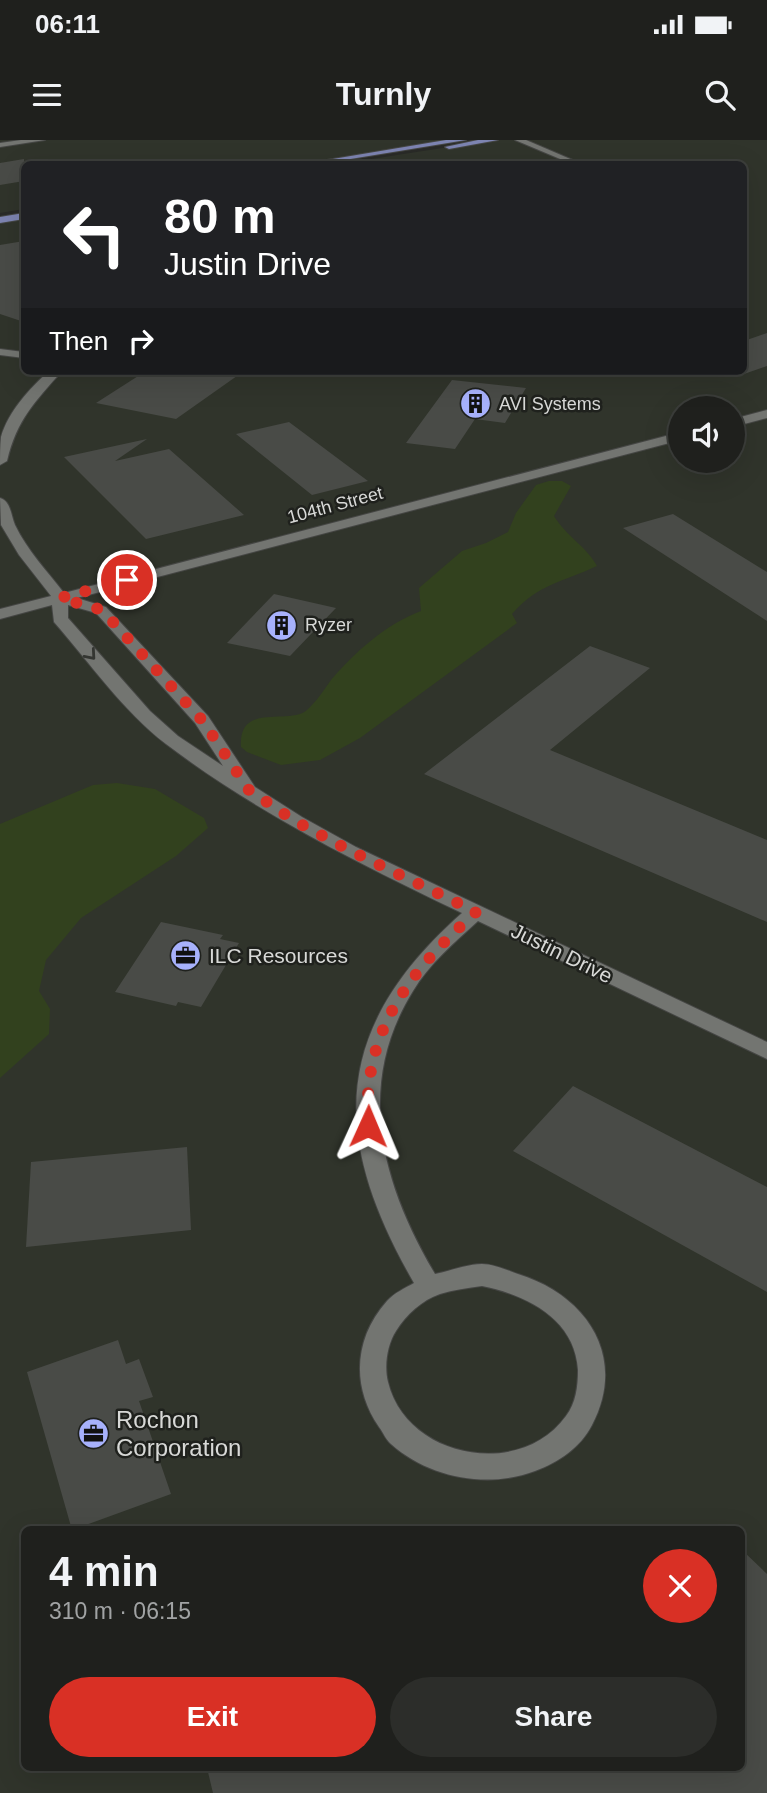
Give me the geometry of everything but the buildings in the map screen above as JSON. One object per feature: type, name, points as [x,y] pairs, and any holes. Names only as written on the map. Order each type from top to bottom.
[{"type":"main road","points":[[326,161],[462,140]]},
{"type":"main road","points":[[358,161],[494,140]]},
{"type":"main road","points":[[0,213],[21,210]]},
{"type":"main road","points":[[0,220],[21,216]]},
{"type":"street","points":[[0,145],[41,140]]},
{"type":"street","points":[[519,140],[571,161]]},
{"type":"street","points":[[0,352],[21,355]]},
{"type":"street","points":[[0,458],[15,417],[32,394],[52,375]]},
{"type":"street","points":[[745,419],[767,414]]},
{"type":"street","name":"104th Street","points":[[0,614],[668,439]]},
{"type":"street","name":"Justin Drive","points":[[0,502],[8,525],[24,552],[60,598],[102,610],[202,720],[249,790]]},
{"type":"street","name":"Justin Drive","points":[[60,598],[60,619],[144,715],[172,740],[295,821],[476,912],[767,1051]]},
{"type":"street","points":[[428,1284],[402,1245],[381,1196],[370,1149],[367,1104],[372,1063],[384,1024],[402,990],[426,959],[476,912]]},
{"type":"street","points":[[482,1275],[510,1280],[535,1290],[555,1303],[570,1318],[583,1338],[593,1379],[589,1402],[580,1420],[561,1443],[521,1464],[494,1468],[467,1466],[439,1459],[414,1446],[397,1430],[383,1411],[373,1388],[373,1348],[383,1323],[395,1307],[428,1284],[457,1276],[482,1275]]},
{"type":"shaded area","points":[[0,140],[462,140],[326,161],[21,161],[21,210],[0,213]]},
{"type":"shaded area","points":[[494,140],[767,140],[767,1793],[0,1793],[0,220],[21,216],[21,375],[747,375],[747,161],[358,161]]},
{"type":"green space","points":[[562,481],[571,486],[554,516],[597,566],[531,596],[512,614],[517,623],[360,738],[320,760],[281,765],[241,747],[242,733],[248,724],[256,719],[289,716],[307,710],[361,649],[383,631],[421,611],[419,588],[462,551],[508,532],[516,513],[536,485]]},
{"type":"green space","points":[[117,783],[155,789],[204,818],[208,828],[176,856],[81,918],[46,960],[39,991],[50,1009],[49,1034],[0,1078],[0,824],[93,785]]},
{"type":"place","name":"AVI Systems","points":[[476,404]]},
{"type":"place","name":"Ryzer","points":[[282,625]]},
{"type":"place","name":"ILC Resources","points":[[186,955]]},
{"type":"place","name":"Rochon Corporation","points":[[93,1433]]},
{"type":"route","points":[[127,580],[60,598],[102,610],[202,720],[249,790],[295,821],[476,912],[426,959],[402,990],[384,1024],[372,1063],[367,1104],[368,1126]]}]
